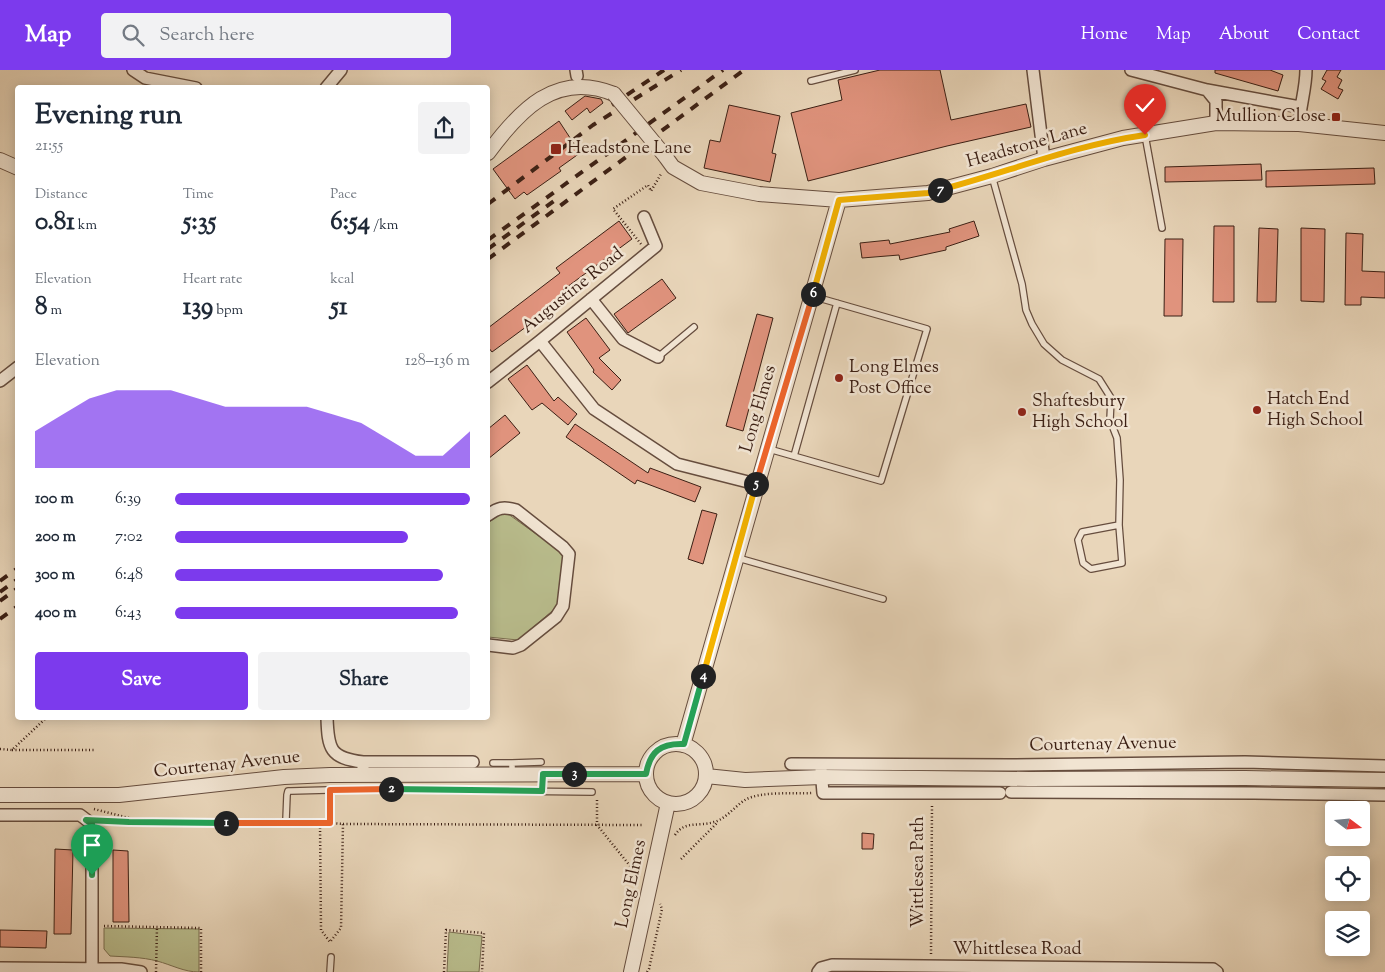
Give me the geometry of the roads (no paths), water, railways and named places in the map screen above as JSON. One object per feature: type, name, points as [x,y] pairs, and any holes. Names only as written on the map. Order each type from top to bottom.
[{"type":"street","points":[[132,70],[145,78],[181,85]]},
{"type":"street","points":[[328,85],[341,70]]},
{"type":"street","points":[[1033,70],[1044,159]]},
{"type":"street","points":[[1131,70],[1207,90],[1300,107]]},
{"type":"street","points":[[1299,124],[1300,107],[1306,85],[1306,70]]},
{"type":"street","name":"Headstone Lane","points":[[490,150],[537,90],[544,84],[577,73],[593,79],[614,94],[673,167],[702,183],[759,194],[839,200],[928,193],[1123,138],[1216,123],[1299,124],[1385,133]]},
{"type":"street","points":[[1207,90],[1216,101],[1216,123]]},
{"type":"street","points":[[0,160],[15,167]]},
{"type":"street","name":"Long Elmes","points":[[684,744],[756,484],[839,200]]},
{"type":"street","name":"Augustine Road","points":[[490,380],[656,246],[644,217]]},
{"type":"street","points":[[591,299],[623,339],[658,357]]},
{"type":"street","points":[[540,341],[594,410],[677,464],[756,484]]},
{"type":"street","points":[[0,381],[15,370]]},
{"type":"street","points":[[490,514],[498,508],[507,507],[516,510],[569,554],[564,606],[556,617],[521,645],[513,648],[490,645]]},
{"type":"street","points":[[327,720],[327,737],[334,752],[345,760],[363,768]]},
{"type":"street","points":[[684,744],[700,756],[705,765],[706,776],[704,785],[691,800],[682,803],[668,803],[652,793],[646,774],[649,760],[655,752],[668,745],[684,744]]},
{"type":"street","name":"Courtenay Avenue","points":[[458,768],[473,762]]},
{"type":"street","points":[[1245,762],[1245,778]]},
{"type":"street","name":"Courtenay Avenue","points":[[706,776],[745,780],[821,771],[1009,772],[1245,762],[1385,766]]},
{"type":"street","name":"Courtenay Avenue","points":[[791,764],[821,771],[978,778],[1009,772],[1030,786],[1385,795]]},
{"type":"street","name":"Courtenay Avenue","points":[[0,795],[119,795],[363,768],[542,768],[646,774]]},
{"type":"street","name":"Courtenay Avenue","points":[[821,771],[823,793],[1005,793],[1030,786],[1245,778],[1385,780]]},
{"type":"street","points":[[978,778],[979,793]]},
{"type":"street","name":"Long Elmes","points":[[631,972],[668,803]]},
{"type":"street","points":[[0,815],[83,818],[92,824],[92,969]]},
{"type":"street","name":"Whittlesea Road","points":[[818,972],[821,968],[832,965],[1213,969],[1217,972]]},
{"type":"street","points":[[0,968],[122,969],[141,972]]},
{"type":"lane","points":[[811,81],[855,70]]},
{"type":"lane","points":[[1145,135],[1162,228]]},
{"type":"lane","points":[[992,176],[1022,284],[1026,310],[1032,324],[1044,344],[1062,360],[1099,379],[1111,398],[1110,420],[1117,438],[1120,480],[1119,526],[1122,564],[1091,569],[1084,563],[1078,540],[1082,532],[1119,526]]},
{"type":"lane","points":[[767,449],[880,482],[927,329],[812,296]]},
{"type":"lane","points":[[794,456],[838,303]]},
{"type":"lane","points":[[658,357],[694,327]]},
{"type":"lane","points":[[736,557],[883,599]]},
{"type":"lane","points":[[493,763],[512,768]]},
{"type":"lane","points":[[363,768],[365,789]]},
{"type":"lane","points":[[542,768],[542,791]]},
{"type":"lane","points":[[286,822],[286,795],[288,791],[365,789],[542,791],[594,794]]},
{"type":"lane","points":[[330,972],[331,957]]},
{"type":"railway","points":[[612,105],[664,70]]},
{"type":"railway","points":[[490,202],[593,125],[681,70]]},
{"type":"railway","points":[[490,239],[723,70]]},
{"type":"railway","points":[[490,258],[744,70]]},
{"type":"railway","points":[[490,248],[558,198]]},
{"type":"railway","points":[[0,581],[15,570]]},
{"type":"railway","points":[[0,592],[15,581]]},
{"type":"railway","points":[[0,601],[15,590]]},
{"type":"railway","points":[[0,619],[15,608]]},
{"type":"place","name":"Mullion Close","points":[[1336,117]]},
{"type":"place","name":"Headstone Lane","points":[[556,149]]},
{"type":"place","name":"Long Elmes Post Office","points":[[839,378]]},
{"type":"place","name":"Hatch End High School","points":[[1257,410]]},
{"type":"place","name":"Shaftesbury High School","points":[[1022,412]]}]
